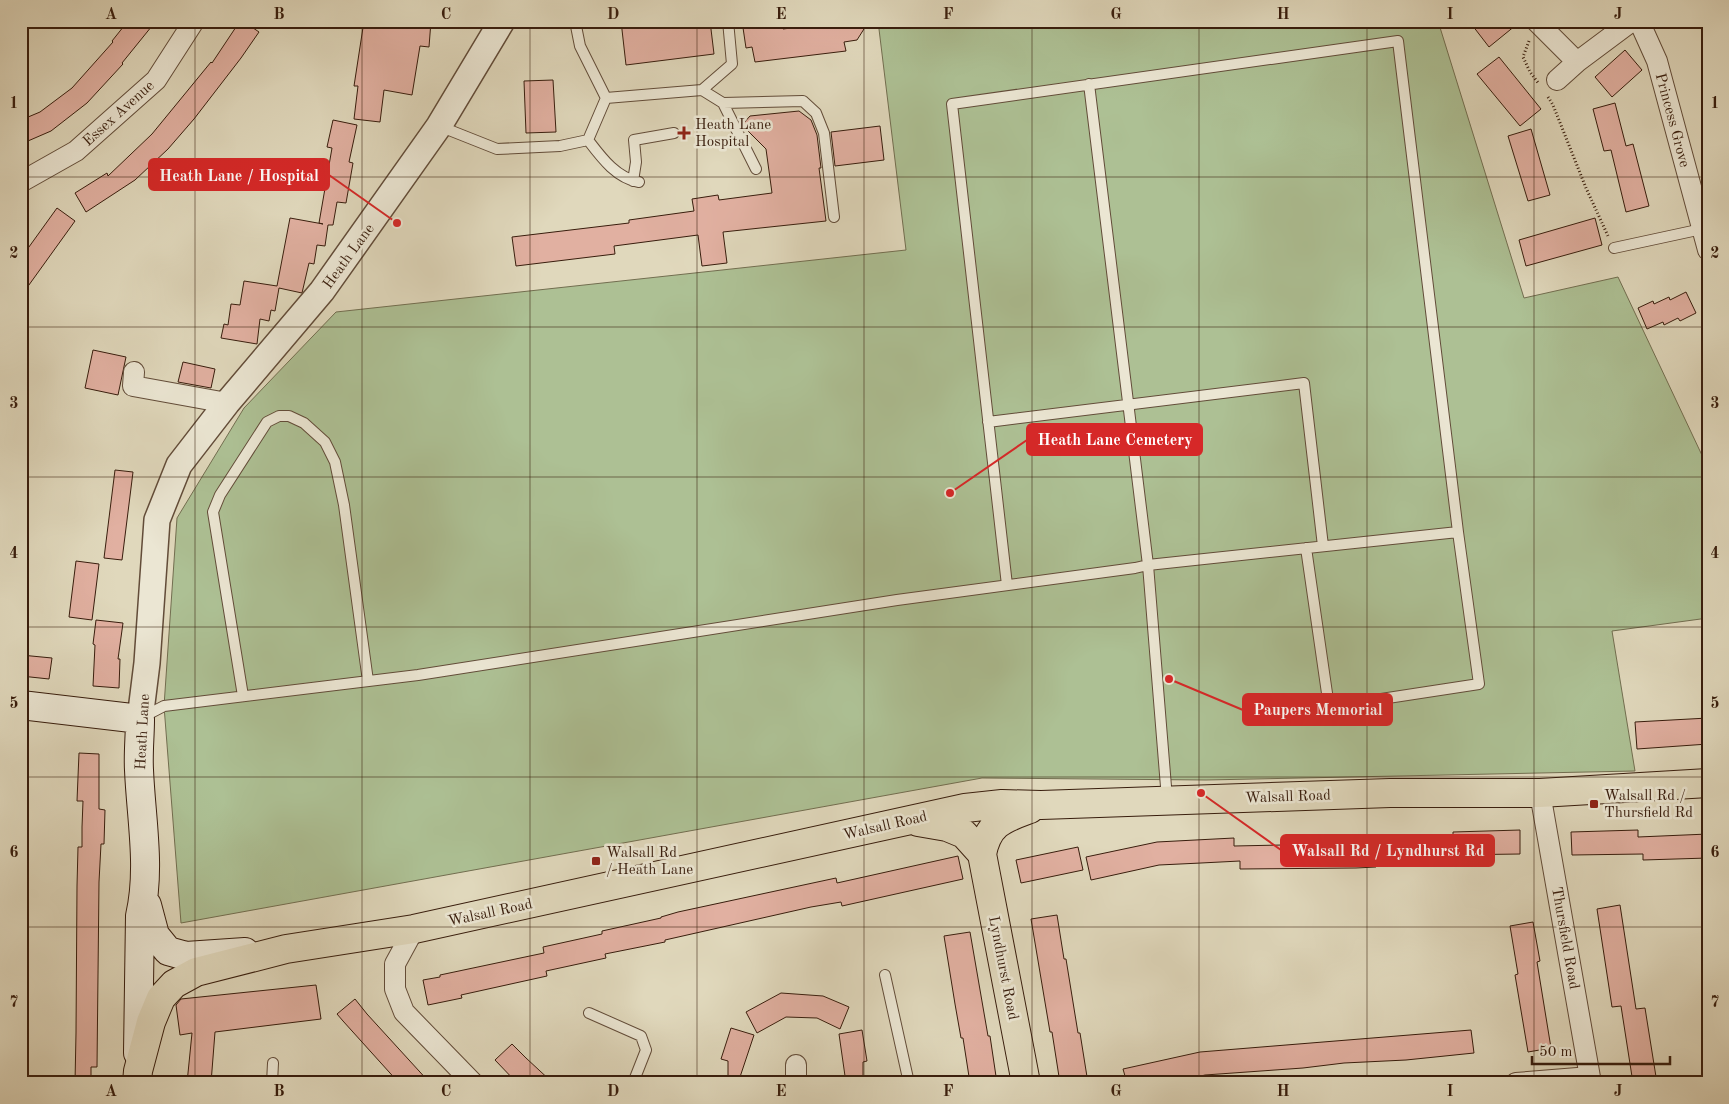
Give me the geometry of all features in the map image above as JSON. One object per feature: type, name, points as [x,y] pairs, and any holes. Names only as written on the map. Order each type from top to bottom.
[{"type":"main road","points":[[21,705],[140,719]]},
{"type":"main road","name":"Heath Lane","points":[[138,1077],[140,916],[145,896],[139,768],[140,719]]},
{"type":"main road","name":"Walsall Road","points":[[138,1077],[151,1022],[161,998],[174,984],[196,972],[286,949],[414,929],[974,807],[1002,804],[1040,805],[1390,793],[1540,793],[1708,783]]},
{"type":"main road","points":[[982,854],[989,832],[1001,820],[1040,805]]},
{"type":"main road","points":[[904,821],[947,826],[964,834],[982,854]]},
{"type":"main road","name":"Lyndhurst Road","points":[[982,854],[1026,1083]]},
{"type":"main road","points":[[145,896],[155,936],[168,951],[186,956],[286,949]]},
{"type":"street","name":"Essex Avenue","points":[[21,182],[76,151],[156,80],[194,21]]},
{"type":"street","name":"Heath Lane","points":[[140,719],[147,663],[157,520],[179,465],[228,403],[322,291],[439,126],[502,21]]},
{"type":"street","points":[[1557,80],[1577,62],[1632,21]]},
{"type":"street","name":"Princess Grove","points":[[1639,21],[1658,61],[1708,250]]},
{"type":"street","points":[[1533,30],[1577,62]]},
{"type":"street","points":[[134,372],[133,386],[228,403]]},
{"type":"street","name":"Thursfield Road","points":[[1540,793],[1591,1080]]},
{"type":"street","points":[[414,929],[395,964],[395,989],[404,1012],[473,1083]]},
{"type":"street","points":[[1516,1083],[1591,1080]]},
{"type":"lane","points":[[575,21],[580,46],[606,98],[588,140]]},
{"type":"lane","points":[[606,98],[702,90],[732,64],[728,21]]},
{"type":"lane","points":[[1007,585],[952,104],[1398,41],[1458,532],[1479,684],[1329,707],[1306,548]]},
{"type":"lane","points":[[1089,84],[1148,565],[1167,800]]},
{"type":"lane","points":[[702,90],[723,103],[756,169]]},
{"type":"lane","points":[[723,103],[803,101],[816,113],[824,133],[834,217]]},
{"type":"lane","points":[[439,126],[498,149],[560,146],[588,140]]},
{"type":"lane","points":[[588,140],[618,174],[636,182],[634,140],[674,133]]},
{"type":"lane","points":[[1614,248],[1702,229]]},
{"type":"lane","points":[[988,422],[1304,383],[1323,546]]},
{"type":"lane","points":[[243,696],[213,512],[220,495],[267,422],[279,416],[289,416],[304,423],[325,442],[336,462],[344,505],[368,681]]},
{"type":"lane","points":[[140,719],[164,706],[418,675],[897,600],[1148,565],[1458,532]]},
{"type":"lane","points":[[885,975],[909,1083]]},
{"type":"lane","points":[[590,1013],[641,1036],[646,1050],[633,1083]]},
{"type":"lane","points":[[272,1083],[273,1063]]},
{"type":"path","points":[[1533,30],[1523,57],[1530,72],[1554,105],[1586,188],[1614,248]]},
{"type":"green space","points":[[878,21],[1438,21],[1524,298],[1618,277],[1708,468],[1708,618],[1612,631],[1635,771],[1206,780],[982,778],[181,923],[164,706],[177,518],[244,408],[336,312],[906,250]]},
{"type":"building","points":[[128,21],[156,21],[123,64],[87,103],[51,131],[21,144],[21,120],[40,112],[72,88],[113,42]]},
{"type":"building","points":[[240,21],[243,21],[259,32],[194,119],[168,149],[135,180],[86,212],[75,193],[107,173],[108,176],[152,134],[212,63]]},
{"type":"building","points":[[364,21],[431,21],[429,47],[420,46],[412,95],[384,90],[380,122],[354,119],[358,86],[354,86]]},
{"type":"building","points":[[621,21],[643,21],[643,24],[659,21],[710,21],[714,54],[626,65]]},
{"type":"building","points":[[742,21],[782,21],[783,29],[846,21],[869,21],[857,40],[844,42],[846,51],[755,62],[752,47],[746,48]]},
{"type":"building","points":[[1469,21],[1521,21],[1489,47]]},
{"type":"building","points":[[1625,50],[1642,70],[1612,97],[1595,77]]},
{"type":"building","points":[[1499,57],[1541,109],[1520,126],[1477,74]]},
{"type":"building","points":[[553,80],[556,132],[526,133],[524,81]]},
{"type":"building","points":[[1615,103],[1626,146],[1633,144],[1649,206],[1626,212],[1611,150],[1604,151],[1593,109]]},
{"type":"building","points":[[799,111],[811,120],[817,135],[826,221],[723,232],[727,263],[702,266],[698,235],[614,246],[615,254],[516,266],[512,237],[629,223],[629,220],[694,211],[692,199],[718,195],[719,200],[772,193],[766,149],[742,125],[750,116]]},
{"type":"building","points":[[333,120],[357,125],[349,162],[353,163],[346,203],[337,202],[333,225],[328,225],[325,246],[317,245],[314,264],[309,263],[302,293],[279,288],[275,311],[271,310],[269,321],[260,319],[257,344],[221,338],[224,324],[228,325],[231,304],[240,305],[244,281],[277,286],[290,218],[323,224],[319,223],[332,148],[327,147]]},
{"type":"building","points":[[880,126],[884,160],[835,166],[831,132]]},
{"type":"building","points":[[1531,129],[1550,195],[1528,201],[1508,136]]},
{"type":"building","points":[[57,208],[75,221],[21,296],[21,258]]},
{"type":"building","points":[[1595,218],[1602,245],[1526,266],[1519,240]]},
{"type":"building","points":[[1686,292],[1696,313],[1680,321],[1678,318],[1664,325],[1663,322],[1647,329],[1638,308],[1653,301],[1654,304],[1669,297],[1670,300]]},
{"type":"building","points":[[93,350],[126,357],[118,395],[85,388]]},
{"type":"building","points":[[183,362],[215,369],[211,388],[178,382]]},
{"type":"building","points":[[115,470],[133,472],[122,560],[104,558]]},
{"type":"building","points":[[76,561],[99,564],[92,620],[69,617]]},
{"type":"building","points":[[96,620],[123,623],[118,659],[120,659],[119,688],[93,686],[95,645],[93,644]]},
{"type":"building","points":[[21,655],[52,658],[49,679],[21,676]]},
{"type":"building","points":[[1708,718],[1708,744],[1637,749],[1635,722]]},
{"type":"building","points":[[79,753],[99,754],[99,809],[105,810],[104,844],[101,844],[99,882],[97,1067],[91,1067],[91,1083],[75,1083],[78,847],[82,847],[83,801],[77,801]]},
{"type":"building","points":[[1520,830],[1520,854],[1447,855],[1448,864],[1356,868],[1240,869],[1240,861],[1159,865],[1091,880],[1086,857],[1157,842],[1234,838],[1234,846],[1380,843],[1453,840],[1453,832]]},
{"type":"building","points":[[1638,830],[1638,837],[1708,834],[1708,858],[1643,860],[1643,854],[1572,855],[1571,832]]},
{"type":"building","points":[[1078,847],[1083,870],[1021,883],[1016,860]]},
{"type":"building","points":[[958,856],[963,879],[842,906],[841,902],[811,907],[665,940],[665,942],[605,954],[606,958],[546,971],[547,976],[461,995],[462,998],[428,1005],[423,980],[440,977],[440,975],[544,953],[543,947],[602,934],[602,931],[661,918],[678,912],[836,878],[837,883]]},
{"type":"building","points":[[1620,905],[1636,1009],[1645,1008],[1657,1083],[1633,1083],[1621,1006],[1612,1007],[1597,909]]},
{"type":"building","points":[[1057,915],[1088,1083],[1060,1083],[1052,1032],[1050,1032],[1031,919]]},
{"type":"building","points":[[1533,922],[1540,961],[1537,962],[1551,1048],[1528,1052],[1515,975],[1518,974],[1510,926]]},
{"type":"building","points":[[970,932],[997,1083],[970,1083],[963,1038],[961,1038],[944,936]]},
{"type":"building","points":[[316,985],[321,1019],[215,1032],[211,1083],[187,1083],[192,1033],[180,1035],[176,1005],[181,999]]},
{"type":"building","points":[[781,993],[823,996],[849,1007],[840,1029],[817,1018],[786,1017],[757,1033],[746,1012]]},
{"type":"building","points":[[355,999],[430,1083],[399,1083],[343,1021],[337,1014]]},
{"type":"building","points":[[731,1028],[754,1035],[738,1083],[728,1083],[728,1061],[721,1059]]},
{"type":"building","points":[[862,1030],[867,1061],[863,1062],[863,1083],[846,1083],[839,1034]]},
{"type":"building","points":[[1471,1030],[1474,1053],[1205,1075],[1173,1083],[1127,1083],[1123,1069],[1200,1052]]},
{"type":"building","points":[[512,1044],[553,1083],[517,1083],[495,1060]]},
{"type":"place","name":"Heath Lane Hospital","points":[[684,133]]},
{"type":"place","name":"Heath Lane / Hospital","points":[[397,223]]},
{"type":"place","name":"Heath Lane Cemetery","points":[[950,493]]},
{"type":"place","name":"Paupers Memorial","points":[[1169,679]]},
{"type":"place","name":"Walsall Rd / Lyndhurst Rd","points":[[1201,793]]},
{"type":"place","name":"Walsall Rd / Thursfield Rd","points":[[1594,804]]},
{"type":"place","name":"Walsall Rd / Heath Lane","points":[[596,861]]}]
